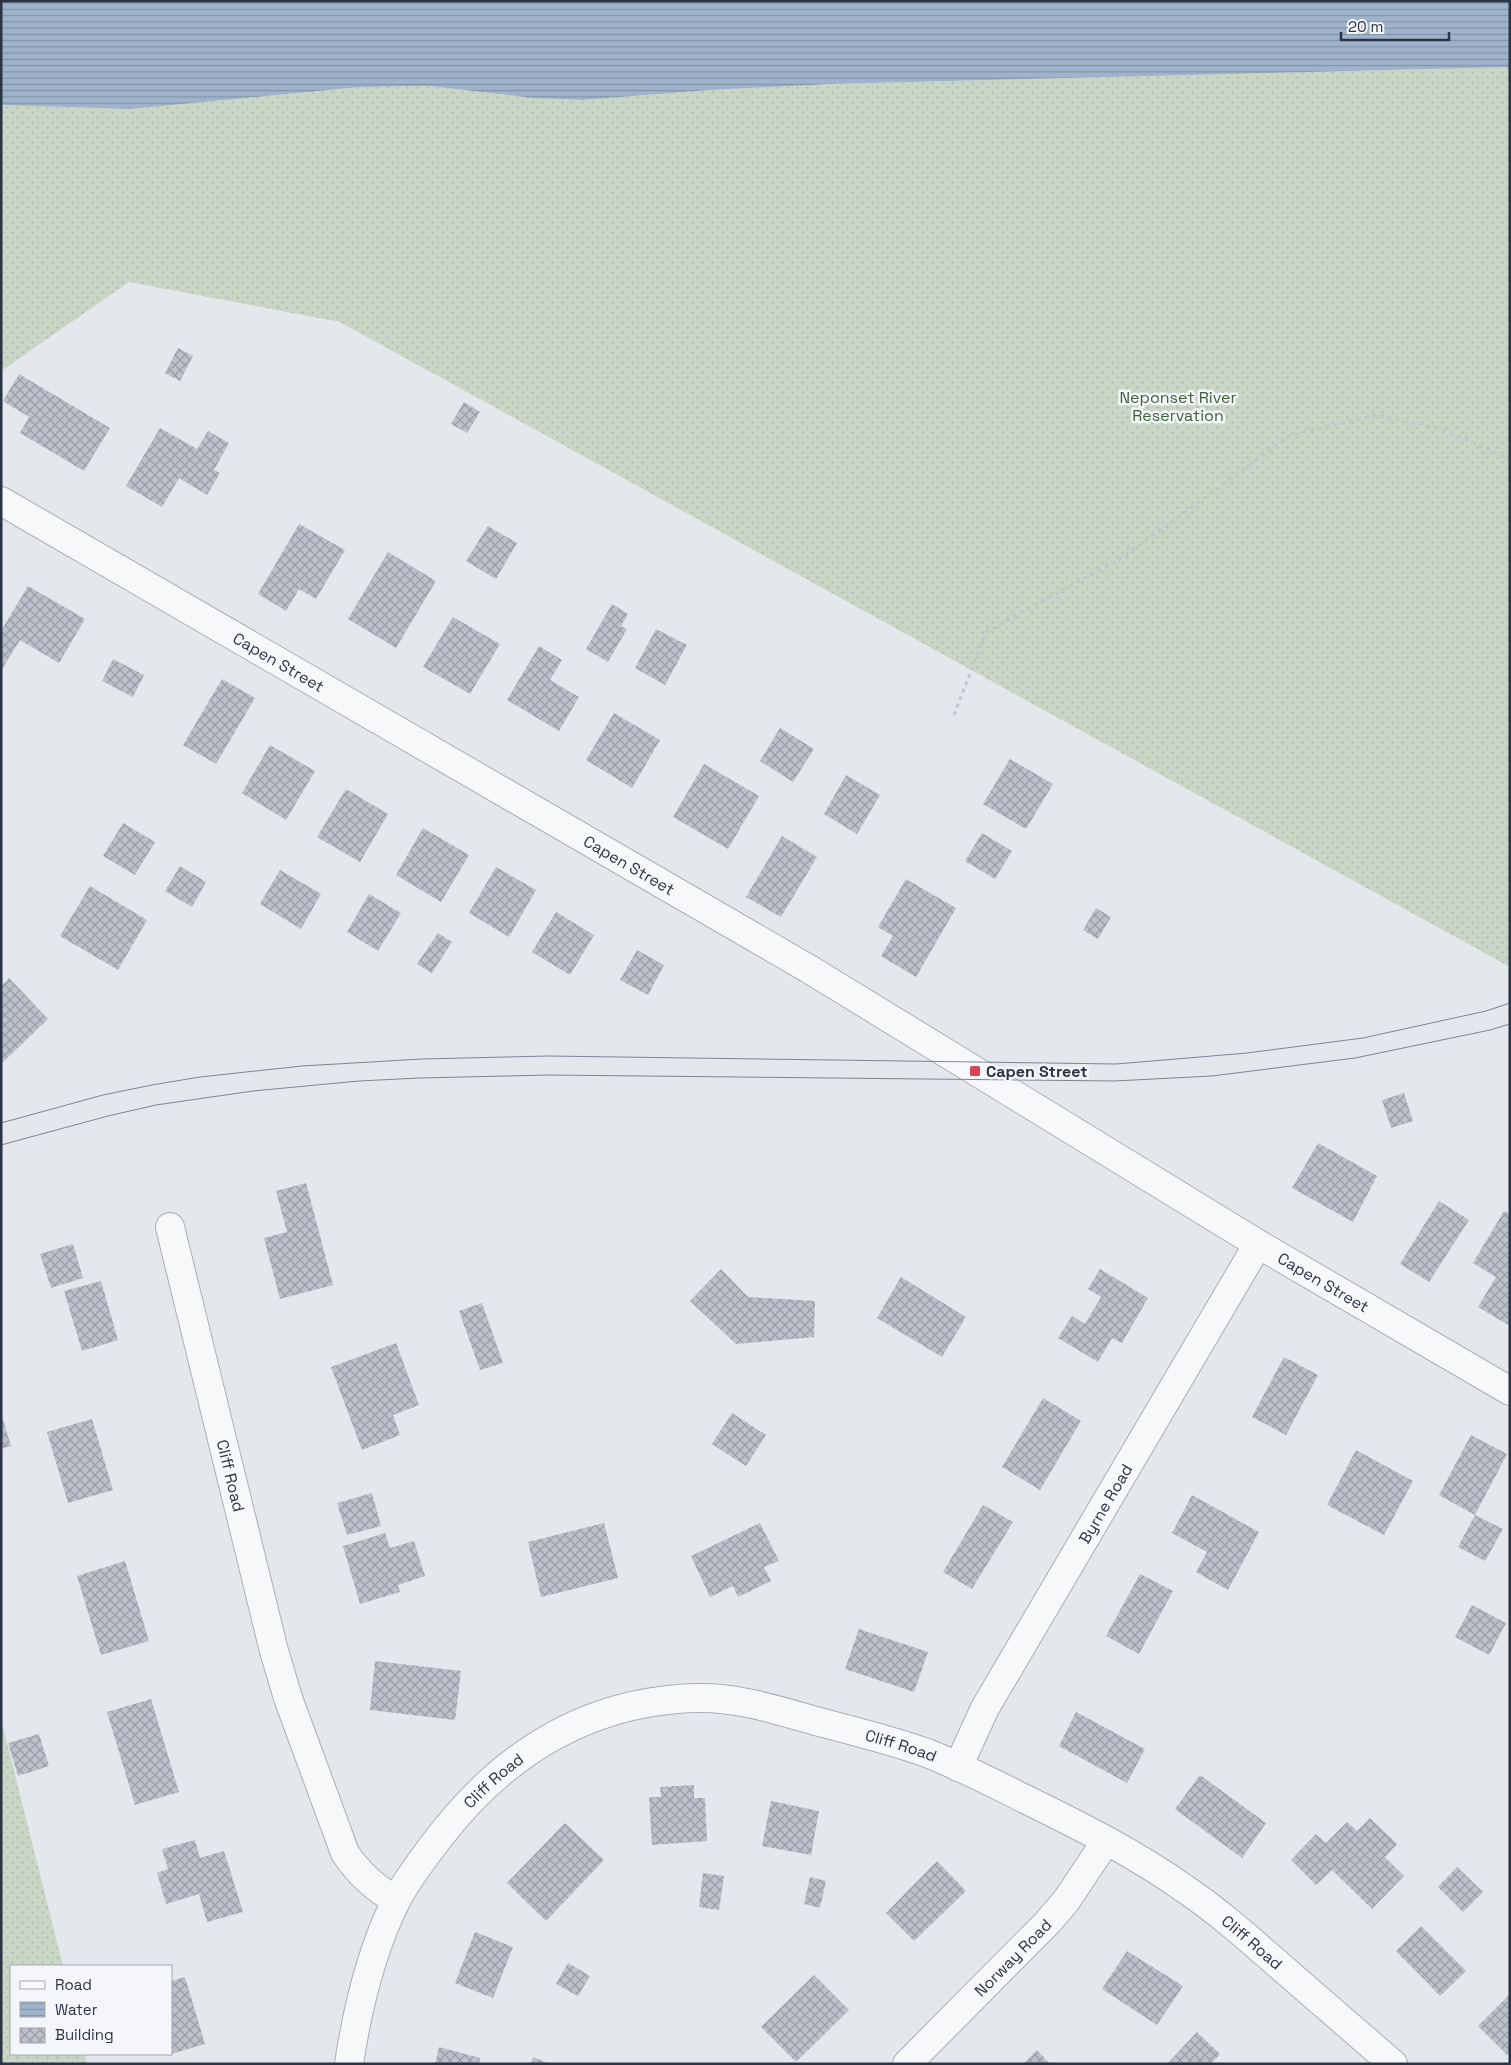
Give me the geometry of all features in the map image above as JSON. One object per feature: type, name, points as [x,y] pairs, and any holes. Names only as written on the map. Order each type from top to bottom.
[{"type":"street","name":"Capen Street","points":[[1,501],[809,969],[1258,1244],[1510,1391]]},
{"type":"street","name":"Cliff Road","points":[[170,1227],[264,1614],[288,1698],[345,1853],[355,1868],[368,1881],[396,1900]]},
{"type":"street","name":"Byrne Road","points":[[958,1767],[985,1708],[1258,1244]]},
{"type":"street","name":"Cliff Road","points":[[349,2064],[354,2028],[364,1991],[396,1900],[413,1873],[451,1822],[497,1775],[544,1740],[572,1725],[633,1706],[664,1700],[728,1699],[893,1742],[926,1753],[1106,1841],[1180,1885],[1236,1928],[1393,2064]]},
{"type":"street","name":"Norway Road","points":[[907,2064],[1047,1923],[1066,1901],[1106,1841]]},
{"type":"path","points":[[954,716],[986,632],[1123,557],[1291,435],[1376,415],[1440,428],[1504,457],[1510,456]]},
{"type":"green space","name":"Neponset River Reservation","points":[[1510,67],[1510,967],[340,322],[129,282],[1,371],[1,105],[130,109],[360,87],[429,86],[533,98],[583,100],[710,90],[830,84]]},
{"type":"green space","points":[[1,1719],[63,1965],[10,1965],[10,2055],[85,2055],[87,2064],[1,2064]]},
{"type":"water","points":[[1,1],[1510,1],[1510,67],[830,84],[710,90],[583,100],[533,98],[429,86],[360,87],[130,109],[1,105]]},
{"type":"building","points":[[178,348],[193,356],[180,381],[165,373]]},
{"type":"building","points":[[19,374],[110,428],[84,471],[20,433],[29,417],[3,401]]},
{"type":"building","points":[[464,402],[480,412],[467,433],[451,424]]},
{"type":"building","points":[[160,428],[197,449],[208,431],[229,443],[214,470],[220,473],[207,495],[179,478],[162,507],[126,486]]},
{"type":"building","points":[[299,524],[345,550],[316,599],[299,589],[286,611],[258,594]]},
{"type":"building","points":[[488,526],[517,543],[496,579],[466,561]]},
{"type":"building","points":[[388,552],[436,581],[396,648],[348,619]]},
{"type":"building","points":[[28,586],[85,619],[59,663],[20,640],[1,671],[1,631]]},
{"type":"building","points":[[612,604],[628,614],[621,626],[627,629],[608,662],[586,649]]},
{"type":"building","points":[[453,617],[500,644],[470,694],[423,667]]},
{"type":"building","points":[[656,629],[687,645],[665,685],[635,668]]},
{"type":"building","points":[[539,646],[562,660],[550,680],[579,697],[559,731],[507,700]]},
{"type":"building","points":[[113,659],[144,675],[133,697],[102,681]]},
{"type":"building","points":[[222,679],[255,698],[216,764],[183,745]]},
{"type":"building","points":[[614,713],[660,740],[632,788],[586,760]]},
{"type":"building","points":[[780,728],[814,749],[793,782],[760,761]]},
{"type":"building","points":[[270,745],[315,771],[286,820],[242,793]]},
{"type":"building","points":[[1010,759],[1053,784],[1026,829],[983,804]]},
{"type":"building","points":[[704,764],[759,796],[728,849],[673,817]]},
{"type":"building","points":[[846,775],[880,795],[857,834],[824,814]]},
{"type":"building","points":[[346,789],[388,814],[360,862],[317,837]]},
{"type":"building","points":[[123,823],[155,842],[135,875],[103,856]]},
{"type":"building","points":[[423,828],[469,855],[441,902],[396,875]]},
{"type":"building","points":[[982,833],[1012,851],[995,879],[965,861]]},
{"type":"building","points":[[782,836],[817,857],[781,917],[746,897]]},
{"type":"building","points":[[180,866],[206,882],[192,907],[165,891]]},
{"type":"building","points":[[496,867],[536,890],[509,937],[469,913]]},
{"type":"building","points":[[280,870],[321,894],[301,929],[260,904]]},
{"type":"building","points":[[906,879],[956,908],[916,977],[881,956],[893,936],[878,927]]},
{"type":"building","points":[[90,886],[147,920],[118,970],[60,936]]},
{"type":"building","points":[[369,894],[401,913],[378,951],[347,932]]},
{"type":"building","points":[[1096,908],[1111,917],[1098,939],[1083,930]]},
{"type":"building","points":[[556,912],[594,935],[570,975],[532,952]]},
{"type":"building","points":[[438,933],[452,942],[432,973],[417,964]]},
{"type":"building","points":[[637,950],[664,965],[648,995],[620,980]]},
{"type":"building","points":[[9,978],[48,1019],[1,1064],[1,986]]},
{"type":"building","points":[[1404,1093],[1413,1121],[1391,1128],[1382,1100]]},
{"type":"building","points":[[1318,1143],[1377,1176],[1353,1222],[1292,1188]]},
{"type":"building","points":[[306,1183],[333,1285],[280,1299],[264,1238],[287,1232],[276,1191]]},
{"type":"building","points":[[1439,1201],[1469,1220],[1429,1282],[1400,1264]]},
{"type":"building","points":[[1504,1211],[1510,1214],[1510,1326],[1478,1307],[1496,1277],[1473,1263]]},
{"type":"building","points":[[73,1244],[83,1278],[51,1288],[40,1254]]},
{"type":"building","points":[[721,1269],[748,1297],[815,1301],[814,1337],[736,1344],[690,1301]]},
{"type":"building","points":[[1100,1269],[1148,1298],[1122,1343],[1112,1338],[1098,1362],[1058,1338],[1072,1316],[1085,1324],[1101,1297],[1088,1289]]},
{"type":"building","points":[[901,1277],[966,1317],[942,1357],[877,1318]]},
{"type":"building","points":[[101,1281],[118,1340],[82,1351],[64,1291]]},
{"type":"building","points":[[482,1303],[503,1363],[480,1370],[459,1311]]},
{"type":"building","points":[[396,1343],[419,1405],[393,1415],[400,1435],[362,1450],[331,1367]]},
{"type":"building","points":[[1284,1357],[1318,1375],[1286,1435],[1252,1417]]},
{"type":"building","points":[[1043,1398],[1081,1421],[1040,1490],[1002,1467]]},
{"type":"building","points":[[1,1413],[11,1446],[1,1449]]},
{"type":"building","points":[[732,1413],[766,1435],[746,1466],[712,1444]]},
{"type":"building","points":[[92,1419],[113,1490],[68,1503],[47,1432]]},
{"type":"building","points":[[1471,1435],[1507,1454],[1475,1515],[1439,1495]]},
{"type":"building","points":[[1356,1450],[1413,1481],[1384,1535],[1327,1505]]},
{"type":"building","points":[[372,1493],[381,1526],[347,1535],[337,1503]]},
{"type":"building","points":[[1192,1495],[1259,1532],[1228,1590],[1196,1572],[1207,1552],[1172,1533]]},
{"type":"building","points":[[983,1505],[1013,1522],[972,1589],[943,1572]]},
{"type":"building","points":[[1475,1515],[1503,1529],[1485,1561],[1458,1547]]},
{"type":"building","points":[[604,1523],[618,1578],[541,1597],[528,1542]]},
{"type":"building","points":[[760,1523],[779,1561],[764,1567],[771,1581],[738,1597],[733,1586],[710,1597],[691,1556]]},
{"type":"building","points":[[385,1533],[390,1548],[414,1541],[425,1576],[398,1585],[400,1592],[360,1604],[343,1546]]},
{"type":"building","points":[[125,1561],[149,1641],[101,1655],[77,1576]]},
{"type":"building","points":[[1140,1574],[1173,1591],[1139,1654],[1106,1636]]},
{"type":"building","points":[[1472,1605],[1506,1623],[1489,1655],[1455,1637]]},
{"type":"building","points":[[859,1629],[928,1652],[914,1692],[845,1669]]},
{"type":"building","points":[[375,1661],[461,1671],[455,1720],[370,1710]]},
{"type":"building","points":[[151,1699],[179,1792],[135,1805],[107,1712]]},
{"type":"building","points":[[1076,1712],[1145,1749],[1127,1783],[1059,1746]]},
{"type":"building","points":[[39,1734],[49,1766],[18,1776],[8,1743]]},
{"type":"building","points":[[1200,1775],[1266,1823],[1242,1858],[1175,1809]]},
{"type":"building","points":[[694,1785],[694,1798],[705,1798],[707,1841],[652,1845],[649,1797],[661,1797],[660,1787]]},
{"type":"building","points":[[771,1801],[819,1811],[811,1855],[762,1846]]},
{"type":"building","points":[[1370,1818],[1397,1844],[1385,1857],[1404,1876],[1372,1909],[1332,1870],[1316,1885],[1291,1860],[1316,1834],[1326,1843],[1347,1822],[1357,1831]]},
{"type":"building","points":[[565,1823],[604,1860],[546,1921],[507,1883]]},
{"type":"building","points":[[195,1840],[200,1858],[224,1851],[243,1912],[207,1922],[199,1894],[166,1904],[157,1873],[168,1869],[162,1849]]},
{"type":"building","points":[[937,1861],[966,1891],[914,1941],[886,1913]]},
{"type":"building","points":[[1457,1867],[1483,1892],[1463,1912],[1438,1887]]},
{"type":"building","points":[[703,1873],[724,1876],[719,1910],[699,1907]]},
{"type":"building","points":[[810,1877],[826,1881],[820,1908],[804,1904]]},
{"type":"building","points":[[1421,1926],[1466,1971],[1440,1996],[1396,1951]]},
{"type":"building","points":[[475,1932],[513,1947],[493,1998],[455,1983]]},
{"type":"building","points":[[1127,1951],[1183,1986],[1157,2025],[1102,1989]]},
{"type":"building","points":[[568,1963],[590,1976],[578,1996],[556,1984]]},
{"type":"building","points":[[814,1975],[849,2010],[796,2062],[761,2027]]},
{"type":"building","points":[[185,1977],[205,2044],[172,2054],[172,1981]]},
{"type":"building","points":[[1510,1994],[1510,2052],[1507,2055],[1478,2026]]},
{"type":"building","points":[[1197,2032],[1220,2054],[1211,2064],[1167,2064]]},
{"type":"building","points":[[439,2047],[480,2058],[479,2064],[435,2064]]},
{"type":"building","points":[[1037,2050],[1050,2064],[1023,2064]]},
{"type":"building","points":[[533,2057],[550,2064],[531,2064]]},
{"type":"tram line","points":[[1,1123],[103,1095],[152,1085],[200,1077],[302,1066],[422,1059],[548,1056],[1116,1064],[1247,1053],[1363,1038],[1486,1011],[1510,1003]]},
{"type":"tram line","points":[[1,1145],[156,1105],[253,1091],[359,1081],[549,1075],[1114,1081],[1212,1076],[1355,1058],[1490,1030],[1510,1024]]},
{"type":"place","name":"Capen Street","points":[[975,1071]]}]
